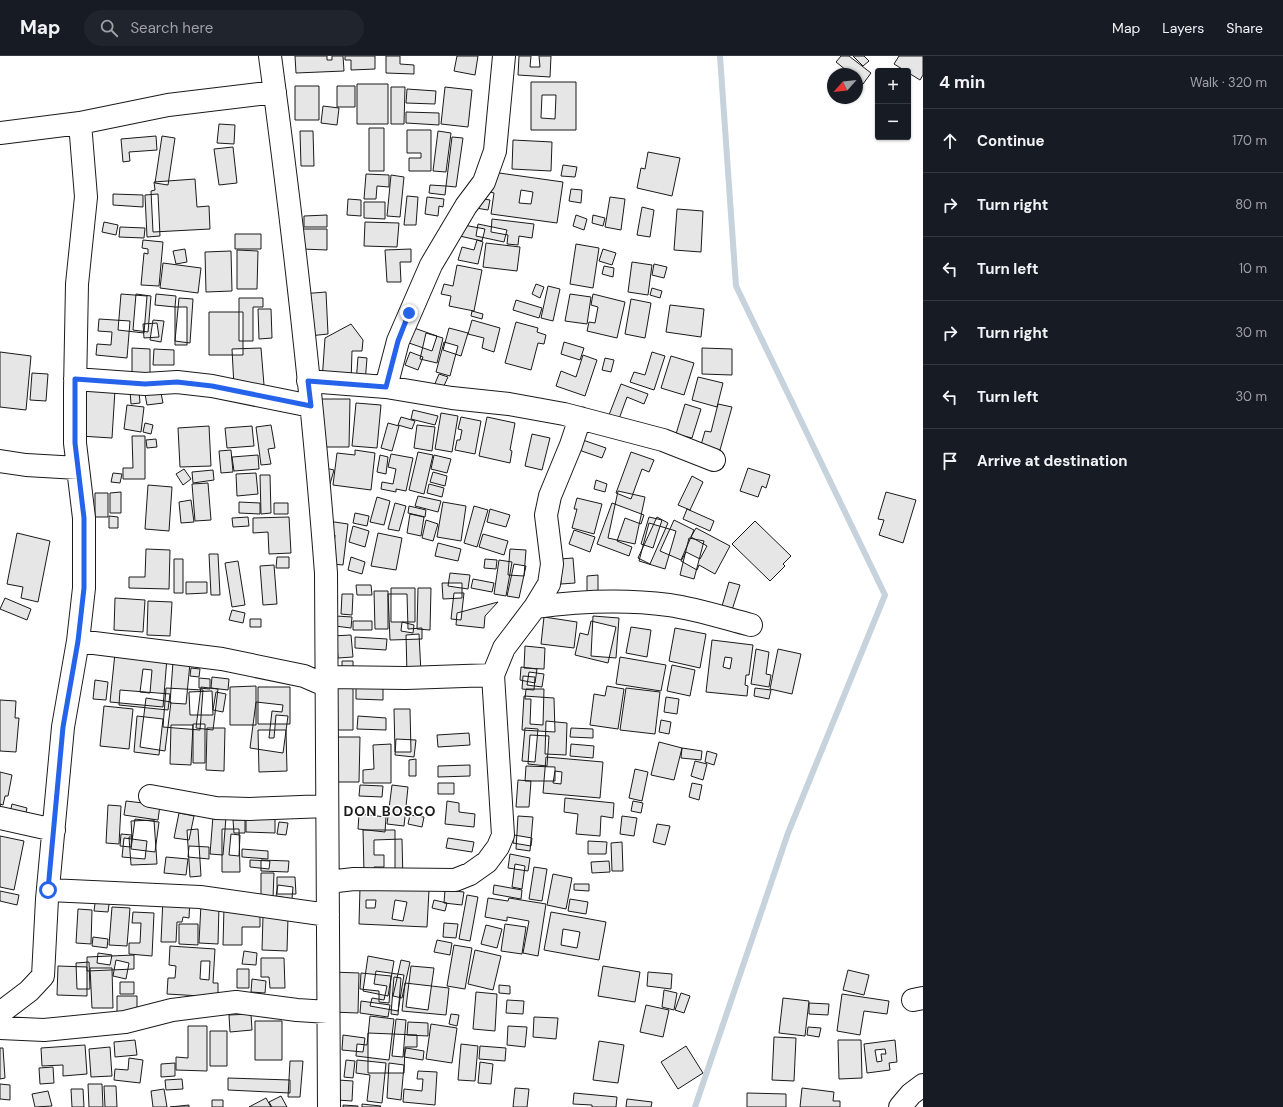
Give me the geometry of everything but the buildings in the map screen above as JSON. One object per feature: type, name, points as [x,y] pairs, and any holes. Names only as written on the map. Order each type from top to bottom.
[{"type":"street","points":[[270,56],[287,180],[320,489],[326,573],[329,1107]]},
{"type":"street","points":[[386,387],[398,341],[428,272],[466,206],[484,182],[495,151],[504,56]]},
{"type":"street","points":[[0,133],[80,123],[168,105],[275,92]]},
{"type":"street","points":[[0,1013],[29,991],[43,976],[48,890],[63,727],[78,641],[84,588],[84,518],[75,443],[77,284],[86,197],[80,123]]},
{"type":"street","points":[[75,379],[145,384],[177,382],[198,384],[311,406]]},
{"type":"street","points":[[308,381],[386,387],[452,398],[509,404],[580,418],[663,440],[714,460]]},
{"type":"street","points":[[328,882],[354,879],[455,880],[470,874],[487,862],[498,847],[503,834],[493,675],[504,648],[535,607],[549,584],[552,564],[546,515],[550,496],[571,445],[580,418]]},
{"type":"street","points":[[0,461],[26,465],[78,468]]},
{"type":"street","points":[[535,607],[567,603],[620,601],[670,605],[751,625]]},
{"type":"street","points":[[78,641],[222,659],[327,682],[493,675]]},
{"type":"street","points":[[150,796],[216,808],[249,809],[327,806]]},
{"type":"street","points":[[0,818],[54,830]]},
{"type":"street","points":[[48,890],[200,897],[328,915]]},
{"type":"street","points":[[0,1028],[44,1030],[125,1022],[172,1010],[236,1002],[297,1010],[328,1012]]},
{"type":"street","points":[[900,1107],[911,1094],[923,1085]]},
{"type":"waterway","points":[[695,1107],[788,833],[885,595],[736,286],[720,56]]},
{"type":"district","name":"DON BOSCO","points":[[390,811]]},
{"type":"route","points":[[48,890],[56,817],[63,727],[78,641],[84,588],[84,518],[75,443],[75,379],[145,384],[177,382],[212,386],[311,406],[308,381],[386,387],[398,341],[409,313]]}]
